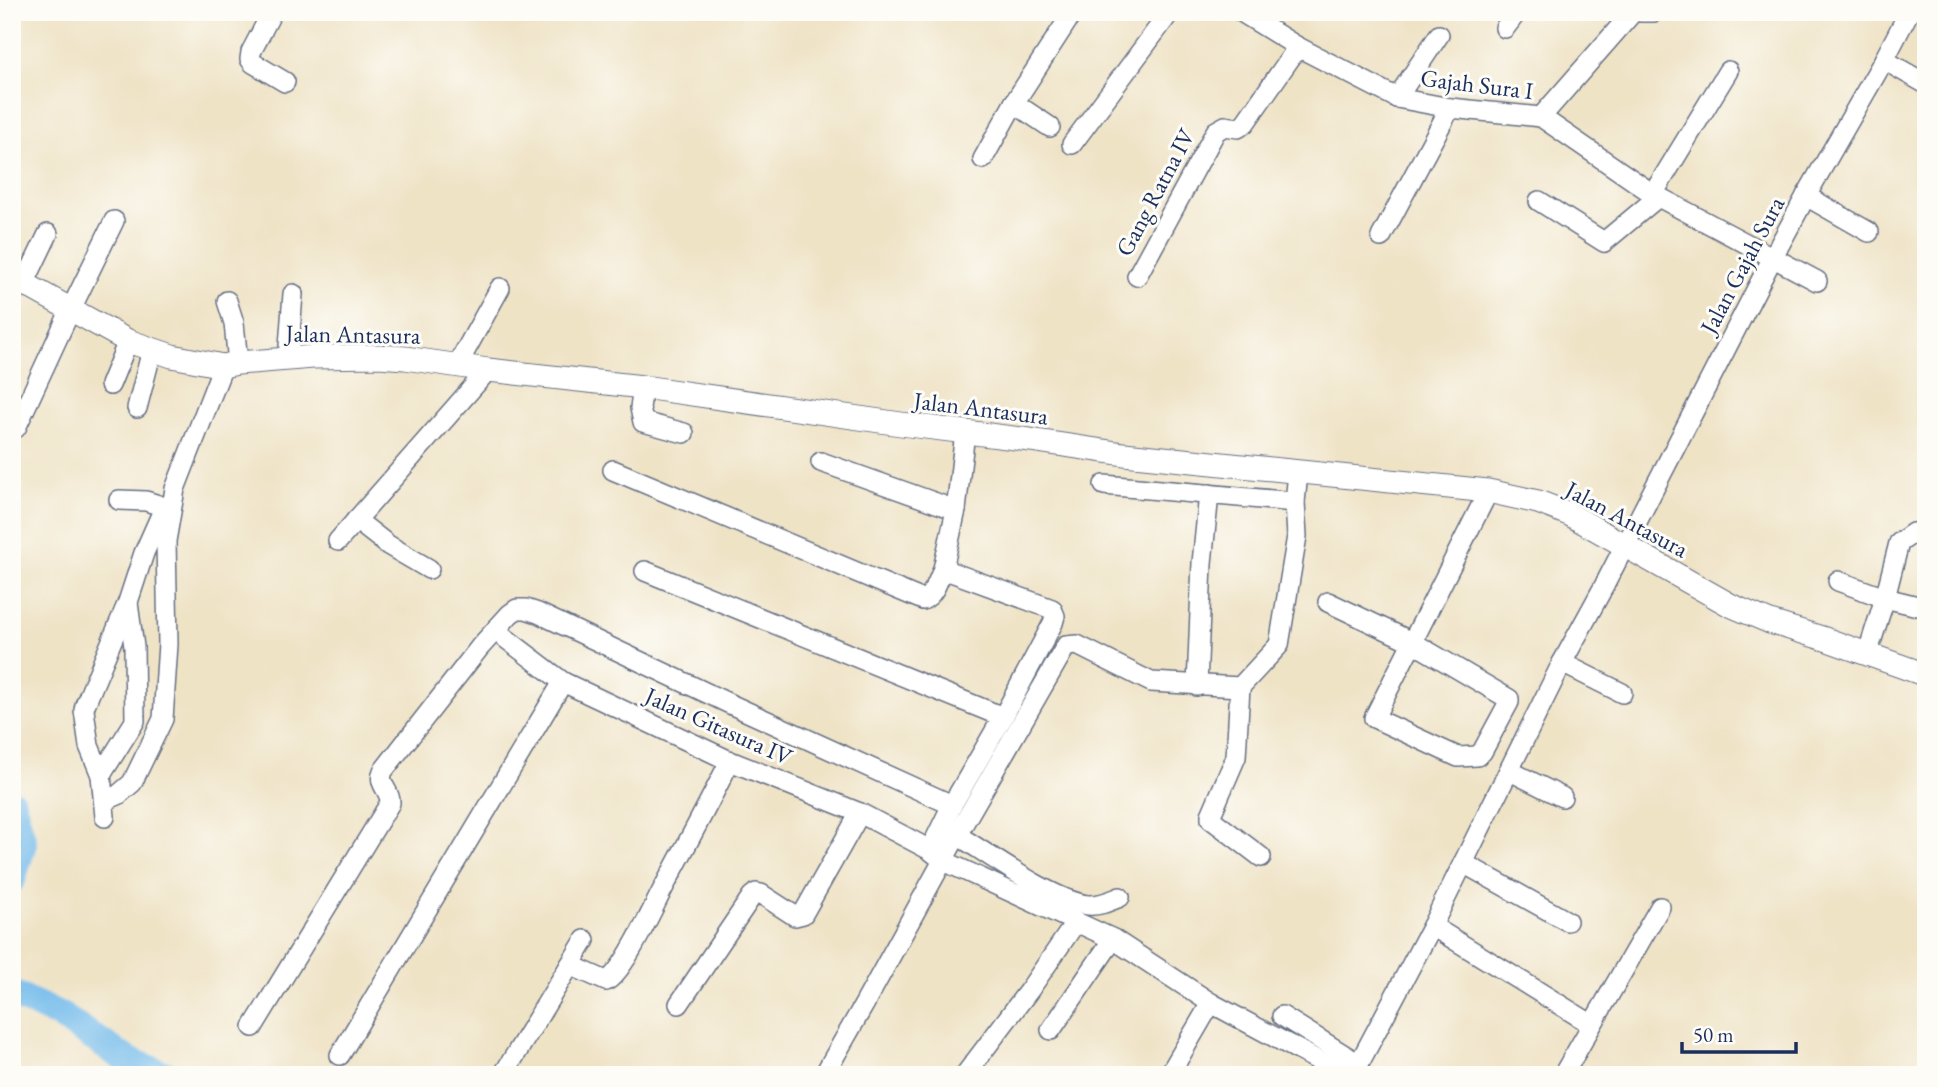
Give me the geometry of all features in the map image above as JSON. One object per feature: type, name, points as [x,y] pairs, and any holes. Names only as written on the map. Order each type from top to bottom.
[{"type":"main road","name":"Jalan Antasura","points":[[18,281],[128,341],[152,351],[230,364],[288,359],[379,356],[405,358],[643,387],[1124,454],[1488,491],[1538,502],[1569,514],[1730,605],[1770,622],[1926,675]]},
{"type":"street","points":[[272,12],[251,51],[250,60],[285,82]]},
{"type":"street","points":[[983,159],[1014,103],[1073,12]]},
{"type":"street","points":[[1072,144],[1170,12]]},
{"type":"street","name":"Gajah Sura I","points":[[1241,12],[1298,47],[1397,98],[1450,108],[1541,117],[1656,196],[1817,281]]},
{"type":"street","points":[[1541,117],[1633,12]]},
{"type":"street","points":[[1642,12],[1654,12]]},
{"type":"street","name":"Jalan Gajah Sura","points":[[1353,1071],[1432,926],[1562,663],[1773,257],[1909,12]]},
{"type":"street","points":[[1397,98],[1438,35]]},
{"type":"street","name":"Gang Ratna IV","points":[[1138,276],[1216,131],[1225,126],[1238,128],[1245,123],[1298,47]]},
{"type":"street","points":[[1884,60],[1926,84]]},
{"type":"street","points":[[1539,201],[1604,242],[1656,196],[1728,71]]},
{"type":"street","points":[[1014,103],[1050,127]]},
{"type":"street","points":[[1381,237],[1450,108]]},
{"type":"street","points":[[1806,196],[1869,232]]},
{"type":"street","points":[[16,428],[114,221]]},
{"type":"street","points":[[18,281],[48,234]]},
{"type":"street","points":[[458,366],[500,288]]},
{"type":"street","points":[[288,359],[293,294]]},
{"type":"street","points":[[175,489],[166,541],[168,644],[163,719],[132,783],[104,809],[101,775],[89,746],[84,710],[128,602],[144,553],[230,364],[234,323],[227,301]]},
{"type":"street","points":[[110,385],[128,341]]},
{"type":"street","points":[[137,408],[152,351]]},
{"type":"street","points":[[338,541],[488,370]]},
{"type":"street","points":[[643,387],[640,408],[643,422],[684,433]]},
{"type":"street","points":[[613,470],[923,600],[933,591],[943,569],[956,510],[965,432]]},
{"type":"street","points":[[821,462],[956,510]]},
{"type":"street","points":[[1261,857],[1211,819],[1211,815],[1236,757],[1240,687],[1279,645],[1297,536],[1295,502],[1298,473]]},
{"type":"street","points":[[1104,485],[1295,502]]},
{"type":"street","points":[[1328,602],[1412,642],[1510,701],[1482,752],[1477,756],[1458,757],[1374,718],[1412,642],[1488,491]]},
{"type":"street","points":[[1197,685],[1202,562],[1209,494]]},
{"type":"street","points":[[119,500],[146,501],[165,507]]},
{"type":"street","points":[[356,520],[388,545],[429,569]]},
{"type":"street","points":[[1867,655],[1899,543],[1913,533],[1926,532]]},
{"type":"street","points":[[824,1075],[937,856],[952,805],[1003,717],[1055,616],[1052,609],[943,569]]},
{"type":"street","points":[[645,571],[1003,717]]},
{"type":"street","points":[[1838,581],[1885,598],[1926,608]]},
{"type":"street","points":[[101,775],[135,721],[134,647],[128,602]]},
{"type":"street","points":[[253,1027],[390,803],[390,797],[381,783],[383,771],[480,647],[510,614],[517,610],[526,609],[538,613],[952,805]]},
{"type":"street","name":"Jalan Gitasura IV","points":[[496,631],[564,682],[730,761],[860,813],[937,856],[1113,939],[1211,1003],[1353,1071]]},
{"type":"street","points":[[937,856],[957,835],[1066,646],[1077,645],[1151,682],[1240,687]]},
{"type":"street","points":[[1562,663],[1622,693]]},
{"type":"street","points":[[340,1055],[564,682]]},
{"type":"street","points":[[570,965],[606,981],[615,975],[730,761]]},
{"type":"street","points":[[1510,771],[1562,797]]},
{"type":"street","points":[[679,1004],[756,893],[795,916],[803,914],[860,813]]},
{"type":"street","points":[[957,835],[1071,902],[1097,905],[1120,897]]},
{"type":"street","points":[[1463,863],[1567,921]]},
{"type":"street","points":[[1563,1075],[1660,907]]},
{"type":"street","points":[[965,1075],[1030,989],[1076,922]]},
{"type":"street","points":[[1432,926],[1591,1024]]},
{"type":"street","points":[[1051,1030],[1113,939]]},
{"type":"street","points":[[503,1075],[585,940]]},
{"type":"street","points":[[1169,1075],[1211,1003]]},
{"type":"street","points":[[1282,1016],[1353,1071]]},
{"type":"waterway","points":[[12,803],[23,843],[12,879]]},
{"type":"waterway","points":[[12,994],[59,1015],[127,1060],[166,1075]]}]
